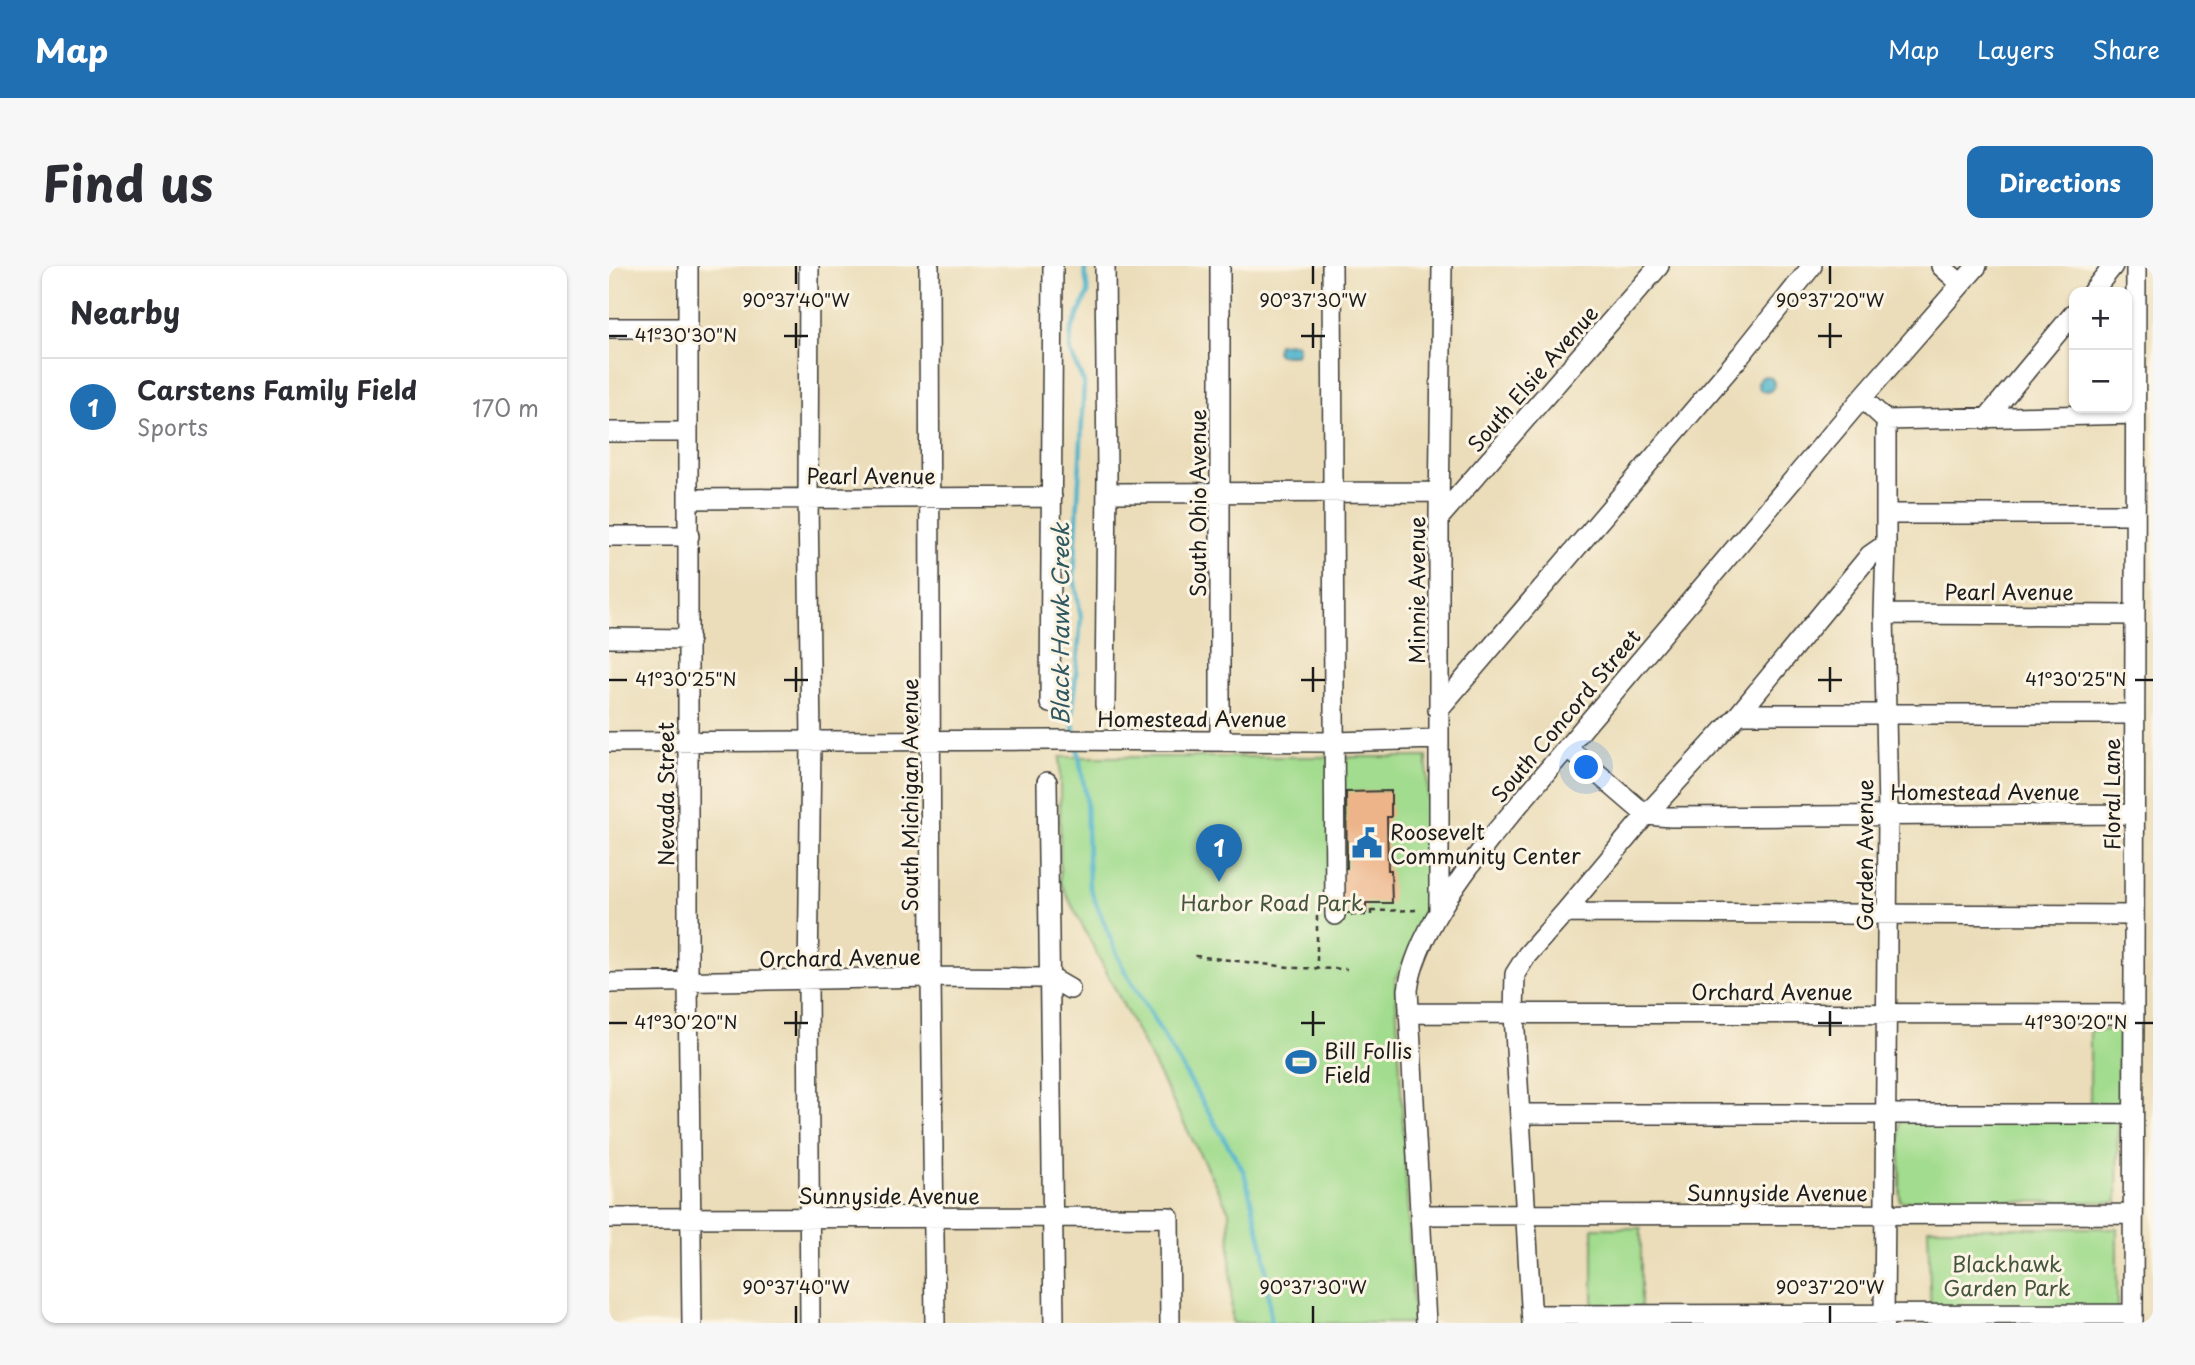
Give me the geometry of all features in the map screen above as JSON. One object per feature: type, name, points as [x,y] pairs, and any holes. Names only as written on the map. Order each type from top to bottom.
[{"type":"street","name":"Nevada Street","points":[[688,266],[688,983],[692,1323]]},
{"type":"street","points":[[809,266],[810,1323]]},
{"type":"street","name":"South Michigan Avenue","points":[[929,266],[935,1323]]},
{"type":"street","points":[[1050,703],[1053,266]]},
{"type":"street","points":[[1105,266],[1105,705]]},
{"type":"street","name":"South Ohio Avenue","points":[[1220,266],[1220,740]]},
{"type":"street","points":[[1332,266],[1335,915]]},
{"type":"street","name":"Minnie Avenue","points":[[1432,912],[1438,738],[1442,266]]},
{"type":"street","name":"South Elsie Avenue","points":[[1439,518],[1659,266]]},
{"type":"street","points":[[1438,710],[1732,366],[1812,266]]},
{"type":"street","points":[[1941,266],[1961,284]]},
{"type":"street","name":"South Concord Street","points":[[1426,1323],[1408,990],[1413,965],[1432,912],[1567,748],[1977,266]]},
{"type":"street","points":[[2096,287],[2113,266]]},
{"type":"street","name":"Floral Lane","points":[[2133,1318],[2134,614],[2143,591],[2135,514],[2136,266]]},
{"type":"street","points":[[1986,419],[2069,319]]},
{"type":"street","points":[[609,328],[688,328]]},
{"type":"street","points":[[1863,398],[1886,420],[2135,414]]},
{"type":"street","name":"Garden Avenue","points":[[1884,1319],[1888,814],[1884,614],[1887,544],[1886,420]]},
{"type":"street","points":[[609,432],[688,432]]},
{"type":"street","points":[[1107,493],[1439,492]]},
{"type":"street","name":"Pearl Avenue","points":[[689,499],[1052,497]]},
{"type":"street","points":[[1886,514],[2135,514]]},
{"type":"street","points":[[609,536],[689,536]]},
{"type":"street","points":[[1887,544],[1870,555],[1739,714],[1646,815],[1527,955],[1515,974],[1514,1014],[1532,1319],[2133,1318]]},
{"type":"street","name":"Pearl Avenue","points":[[1884,614],[2134,614]]},
{"type":"street","points":[[609,638],[689,639]]},
{"type":"street","points":[[1739,714],[2134,714]]},
{"type":"street","name":"Homestead Avenue","points":[[609,742],[1334,742],[1438,738]]},
{"type":"street","points":[[1567,748],[1646,815]]},
{"type":"street","points":[[1047,782],[1054,1323]]},
{"type":"street","name":"Homestead Avenue","points":[[1646,815],[2134,814]]},
{"type":"street","points":[[1564,913],[2134,915]]},
{"type":"street","name":"Orchard Avenue","points":[[609,983],[932,977],[1051,978],[1070,989]]},
{"type":"street","name":"Orchard Avenue","points":[[1409,1013],[2134,1014]]},
{"type":"street","points":[[2133,1067],[2153,1074]]},
{"type":"street","points":[[1520,1114],[2133,1114]]},
{"type":"street","name":"Sunnyside Avenue","points":[[1420,1215],[2133,1214]]},
{"type":"street","name":"Sunnyside Avenue","points":[[609,1218],[1169,1217],[1170,1323]]},
{"type":"path","points":[[1371,911],[1432,912]]},
{"type":"path","points":[[1195,956],[1297,968],[1347,969]]},
{"type":"green space","name":"Harbor Road Park","points":[[1060,757],[1427,757],[1430,914],[1395,979],[1414,1323],[1232,1323],[1229,1211],[1060,882]]},
{"type":"green space","name":"Blackhawk Garden Park","points":[[2090,1030],[2119,1030],[2117,1202],[1900,1201],[1900,1122],[2090,1108]]},
{"type":"green space","points":[[1593,1228],[1641,1228],[1641,1307],[1593,1307]]},
{"type":"green space","name":"Blackhawk Garden Park","points":[[1928,1228],[2117,1228],[2117,1323],[1931,1320]]},
{"type":"water","points":[[1295,343],[1298,352],[1295,355],[1279,355],[1276,352],[1278,344]]},
{"type":"water","points":[[1763,376],[1769,376],[1774,384],[1772,390],[1763,392],[1758,387],[1758,381]]},
{"type":"building","name":"Roosevelt Community Center","points":[[1391,791],[1391,817],[1387,817],[1392,903],[1366,903],[1366,913],[1341,913],[1340,869],[1347,868],[1346,792]]},
{"type":"waterway","name":"Black Hawk Creek","points":[[1075,736],[1072,717],[1081,618],[1074,577],[1084,383],[1070,351],[1071,331],[1088,293],[1084,266]]},
{"type":"waterway","name":"Black Hawk Creek","points":[[1077,745],[1086,797],[1089,886],[1122,966],[1244,1172],[1264,1251],[1271,1323]]},
{"type":"place","name":"Roosevelt Community Center","points":[[1367,843]]},
{"type":"place","name":"Carstens Family Field","points":[[1219,882]]},
{"type":"place","name":"Bill Follis Field","points":[[1301,1062]]}]
